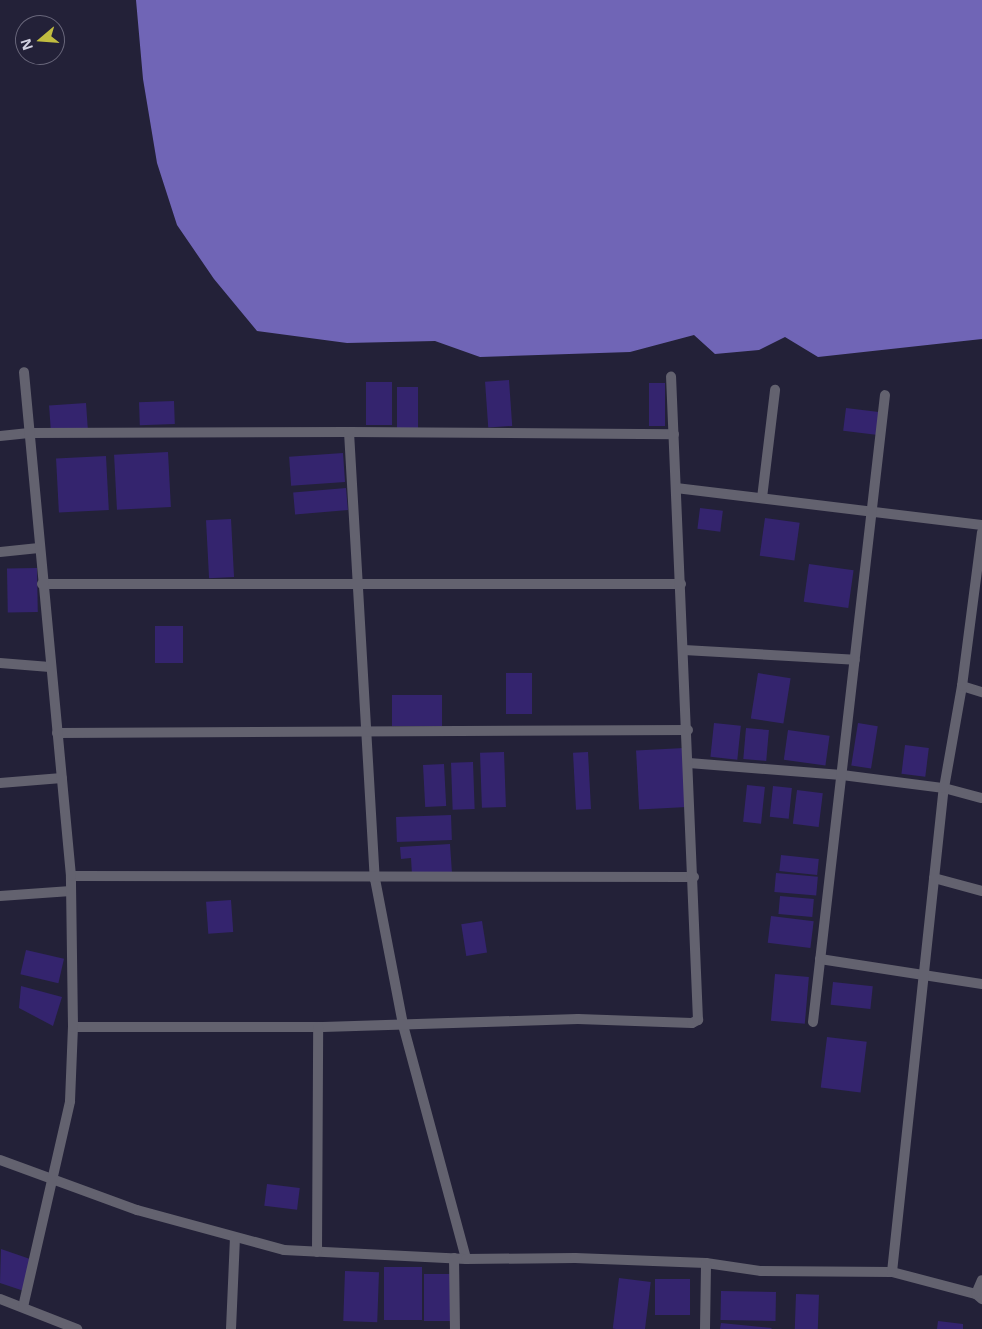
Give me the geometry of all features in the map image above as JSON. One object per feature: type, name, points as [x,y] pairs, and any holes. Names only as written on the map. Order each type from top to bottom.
[{"type":"street","points":[[23,1308],[70,1101],[74,1027],[71,876],[42,584],[24,372]]},
{"type":"street","points":[[74,1027],[318,1027],[569,1019],[692,1023],[698,1020],[694,877],[672,377]]},
{"type":"street","points":[[762,498],[775,390]]},
{"type":"street","points":[[813,1022],[885,395]]},
{"type":"street","points":[[349,432],[375,879],[403,1025],[466,1259]]},
{"type":"street","points":[[0,436],[29,433],[349,432],[674,434]]},
{"type":"street","points":[[676,488],[982,525]]},
{"type":"street","points":[[892,1272],[922,973],[944,788],[977,608],[982,532]]},
{"type":"street","points":[[0,552],[39,548]]},
{"type":"street","points":[[42,584],[358,582],[681,584]]},
{"type":"street","points":[[684,650],[855,660]]},
{"type":"street","points":[[0,663],[50,667]]},
{"type":"street","points":[[962,686],[982,692]]},
{"type":"street","points":[[57,732],[688,730]]},
{"type":"street","points":[[689,763],[842,775],[944,788],[982,798]]},
{"type":"street","points":[[0,783],[62,778]]},
{"type":"street","points":[[71,876],[375,879],[694,877]]},
{"type":"street","points":[[934,878],[982,891]]},
{"type":"street","points":[[0,896],[71,892]]},
{"type":"street","points":[[820,959],[922,973],[982,984]]},
{"type":"street","points":[[317,1252],[318,1027]]},
{"type":"street","points":[[0,1160],[53,1182],[235,1238],[284,1250],[466,1259],[575,1258],[706,1263],[761,1271],[892,1272],[979,1297],[982,1280]]},
{"type":"street","points":[[231,1329],[235,1238]]},
{"type":"street","points":[[454,1258],[456,1329]]},
{"type":"street","points":[[705,1329],[706,1263]]},
{"type":"street","points":[[0,1299],[23,1308],[51,1324],[77,1329]]},
{"type":"shaded area","points":[[136,0],[982,0],[982,339],[818,357],[785,337],[759,350],[715,354],[694,335],[630,352],[480,357],[435,341],[347,343],[257,331],[214,279],[177,225],[157,163],[143,79]]},
{"type":"building","points":[[509,380],[512,426],[488,428],[485,382]]},
{"type":"building","points":[[366,382],[392,382],[392,425],[366,425]]},
{"type":"building","points":[[649,383],[665,383],[665,426],[649,426]]},
{"type":"building","points":[[397,387],[418,387],[418,429],[397,429]]},
{"type":"building","points":[[174,401],[175,424],[140,425],[139,402]]},
{"type":"building","points":[[86,403],[88,430],[51,433],[49,406]]},
{"type":"building","points":[[846,408],[881,412],[878,435],[843,431]]},
{"type":"building","points":[[168,452],[171,507],[117,510],[114,455]]},
{"type":"building","points":[[343,453],[345,482],[291,486],[289,457]]},
{"type":"building","points":[[106,456],[109,510],[59,513],[56,459]]},
{"type":"building","points":[[346,488],[348,510],[295,515],[293,493]]},
{"type":"building","points":[[700,508],[723,511],[720,532],[697,529]]},
{"type":"building","points":[[765,518],[800,523],[794,561],[760,556]]},
{"type":"building","points":[[231,519],[234,577],[209,578],[206,520]]},
{"type":"building","points":[[809,564],[854,570],[848,608],[804,602]]},
{"type":"building","points":[[37,568],[38,612],[8,613],[7,569]]},
{"type":"building","points":[[155,626],[183,626],[183,663],[155,663]]},
{"type":"building","points":[[506,673],[532,673],[532,714],[506,714]]},
{"type":"building","points":[[758,673],[791,678],[783,724],[751,718]]},
{"type":"building","points":[[392,695],[442,695],[442,726],[392,726]]},
{"type":"building","points":[[714,723],[741,726],[737,760],[710,757]]},
{"type":"building","points":[[858,723],[878,726],[871,769],[851,765]]},
{"type":"building","points":[[746,728],[769,730],[766,761],[743,759]]},
{"type":"building","points":[[788,730],[830,736],[825,766],[784,760]]},
{"type":"building","points":[[905,745],[929,748],[925,777],[901,774]]},
{"type":"building","points":[[684,748],[687,807],[639,809],[636,751]]},
{"type":"building","points":[[504,752],[506,807],[482,808],[480,753]]},
{"type":"building","points":[[588,752],[591,809],[576,810],[573,753]]},
{"type":"building","points":[[473,762],[475,809],[453,810],[451,763]]},
{"type":"building","points":[[444,764],[446,806],[425,807],[423,765]]},
{"type":"building","points":[[747,785],[765,787],[761,824],[743,822]]},
{"type":"building","points":[[773,786],[792,788],[789,819],[770,817]]},
{"type":"building","points":[[797,790],[823,793],[819,827],[793,824]]},
{"type":"building","points":[[451,815],[452,840],[397,842],[396,817]]},
{"type":"building","points":[[450,844],[452,873],[412,875],[411,858],[401,859],[400,847]]},
{"type":"building","points":[[781,855],[819,859],[817,875],[779,871]]},
{"type":"building","points":[[776,873],[818,877],[816,896],[774,892]]},
{"type":"building","points":[[780,896],[814,899],[812,917],[778,914]]},
{"type":"building","points":[[231,900],[233,932],[208,934],[206,902]]},
{"type":"building","points":[[771,916],[814,921],[810,948],[768,943]]},
{"type":"building","points":[[482,921],[487,953],[466,956],[461,924]]},
{"type":"building","points":[[26,950],[64,959],[58,983],[20,974]]},
{"type":"building","points":[[775,974],[809,977],[805,1024],[771,1021]]},
{"type":"building","points":[[833,982],[873,986],[870,1009],[831,1005]]},
{"type":"building","points":[[21,986],[62,997],[53,1026],[19,1008]]},
{"type":"building","points":[[827,1037],[867,1042],[860,1092],[821,1088]]},
{"type":"building","points":[[267,1184],[300,1188],[297,1210],[264,1206]]},
{"type":"building","points":[[1,1249],[33,1260],[24,1291],[0,1283]]},
{"type":"building","points":[[384,1267],[422,1267],[422,1320],[384,1320]]},
{"type":"building","points":[[345,1271],[379,1272],[377,1322],[343,1321]]},
{"type":"building","points":[[424,1274],[453,1274],[453,1321],[424,1321]]},
{"type":"building","points":[[619,1278],[651,1282],[645,1329],[613,1329]]},
{"type":"building","points":[[655,1279],[690,1279],[690,1315],[655,1315]]},
{"type":"building","points":[[721,1291],[776,1292],[775,1321],[720,1320]]},
{"type":"building","points":[[796,1294],[819,1295],[818,1329],[795,1329]]},
{"type":"building","points":[[938,1321],[963,1324],[963,1329],[937,1329]]},
{"type":"building","points":[[721,1323],[772,1328],[720,1329]]}]
